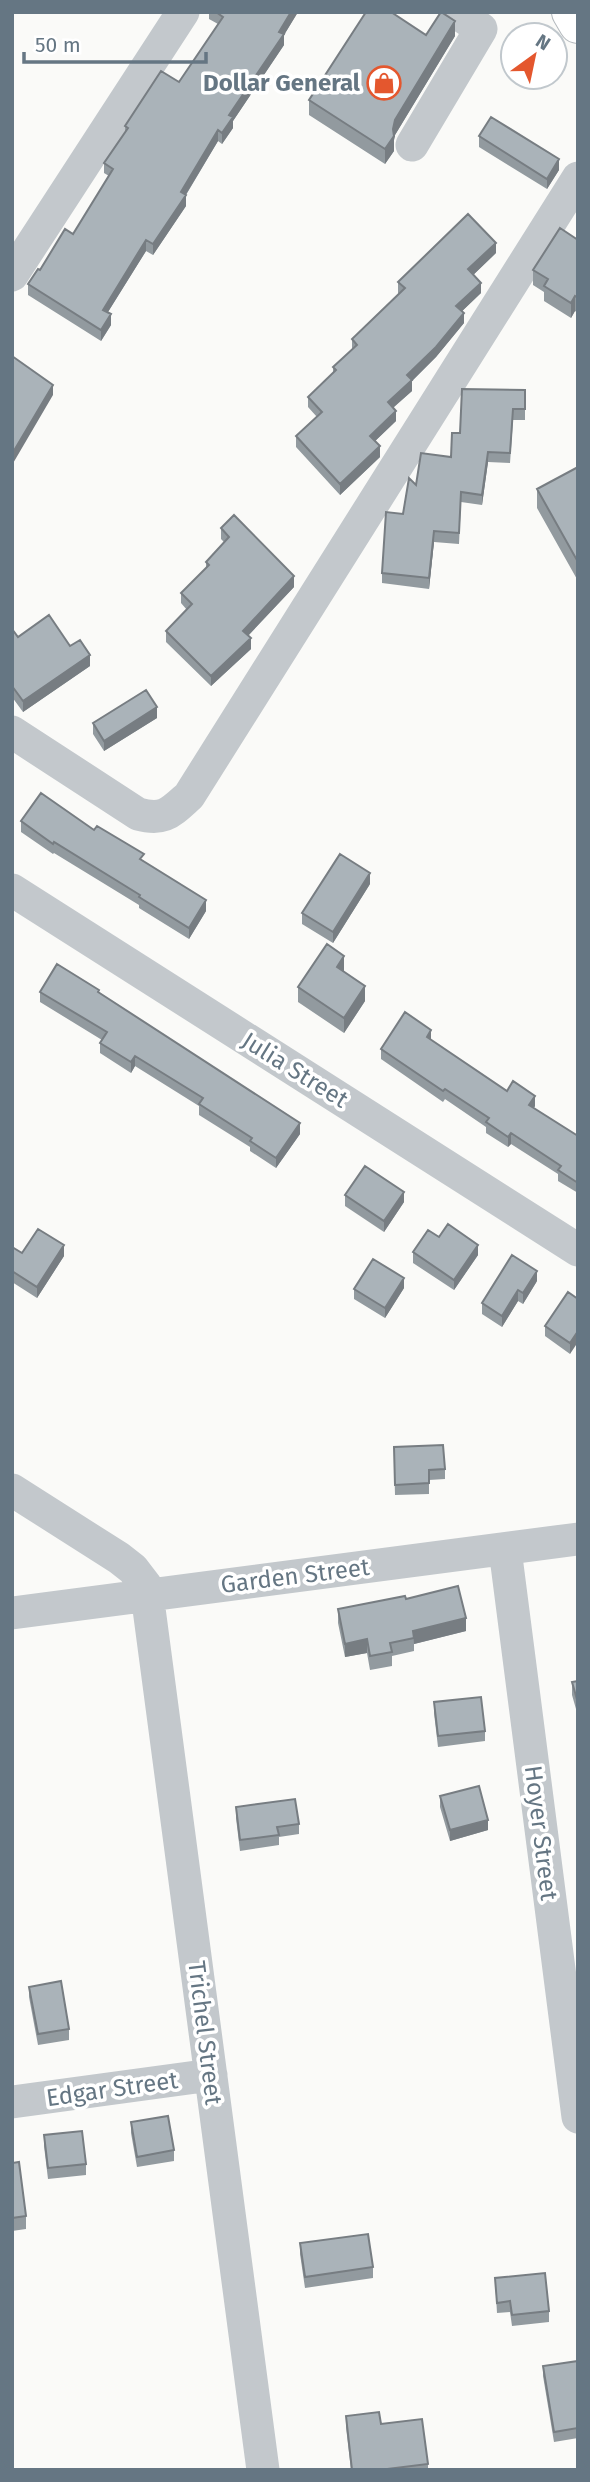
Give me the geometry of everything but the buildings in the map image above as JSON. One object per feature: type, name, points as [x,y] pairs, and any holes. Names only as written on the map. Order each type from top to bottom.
[{"type":"main road","points":[[571,12],[578,24]]},
{"type":"street","points":[[12,275],[183,12]]},
{"type":"street","points":[[412,145],[481,29],[456,12]]},
{"type":"street","points":[[12,732],[138,814],[155,819],[169,814],[189,796],[578,178]]},
{"type":"street","name":"Julia Street","points":[[12,890],[578,1250]]},
{"type":"street","points":[[12,1490],[119,1558],[141,1579],[148,1595]]},
{"type":"street","name":"Garden Street","points":[[12,1613],[578,1539]]},
{"type":"street","name":"Hoyer Street","points":[[505,1549],[578,2117]]},
{"type":"street","name":"Trichel Street","points":[[148,1595],[262,2470]]},
{"type":"street","name":"Edgar Street","points":[[12,2102],[211,2075]]},
{"type":"place","name":"Dollar General","points":[[384,83]]}]
